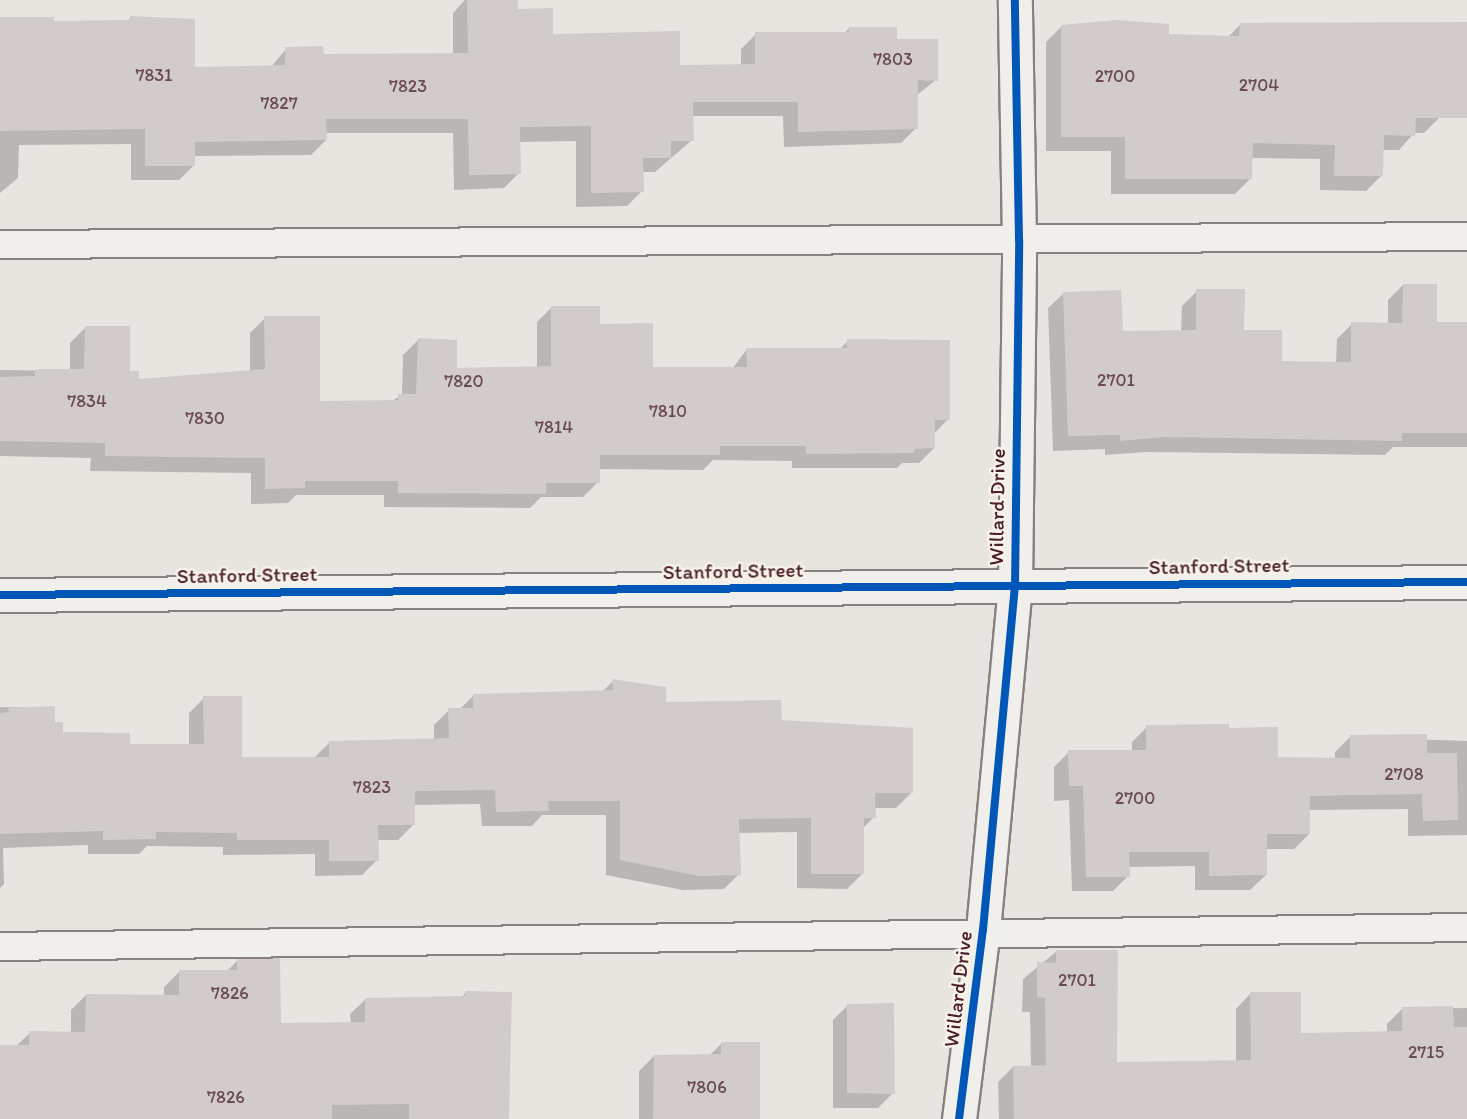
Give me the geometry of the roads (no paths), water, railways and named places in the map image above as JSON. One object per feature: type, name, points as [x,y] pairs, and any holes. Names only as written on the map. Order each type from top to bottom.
[{"type":"street","name":"Willard Drive","points":[[959,1119],[983,930],[1014,586],[1018,240],[1015,0]]},
{"type":"street","name":"Stanford Street","points":[[0,595],[1467,582]]},
{"type":"lane","points":[[0,244],[1467,236]]},
{"type":"lane","points":[[0,946],[983,930],[1467,927]]}]
